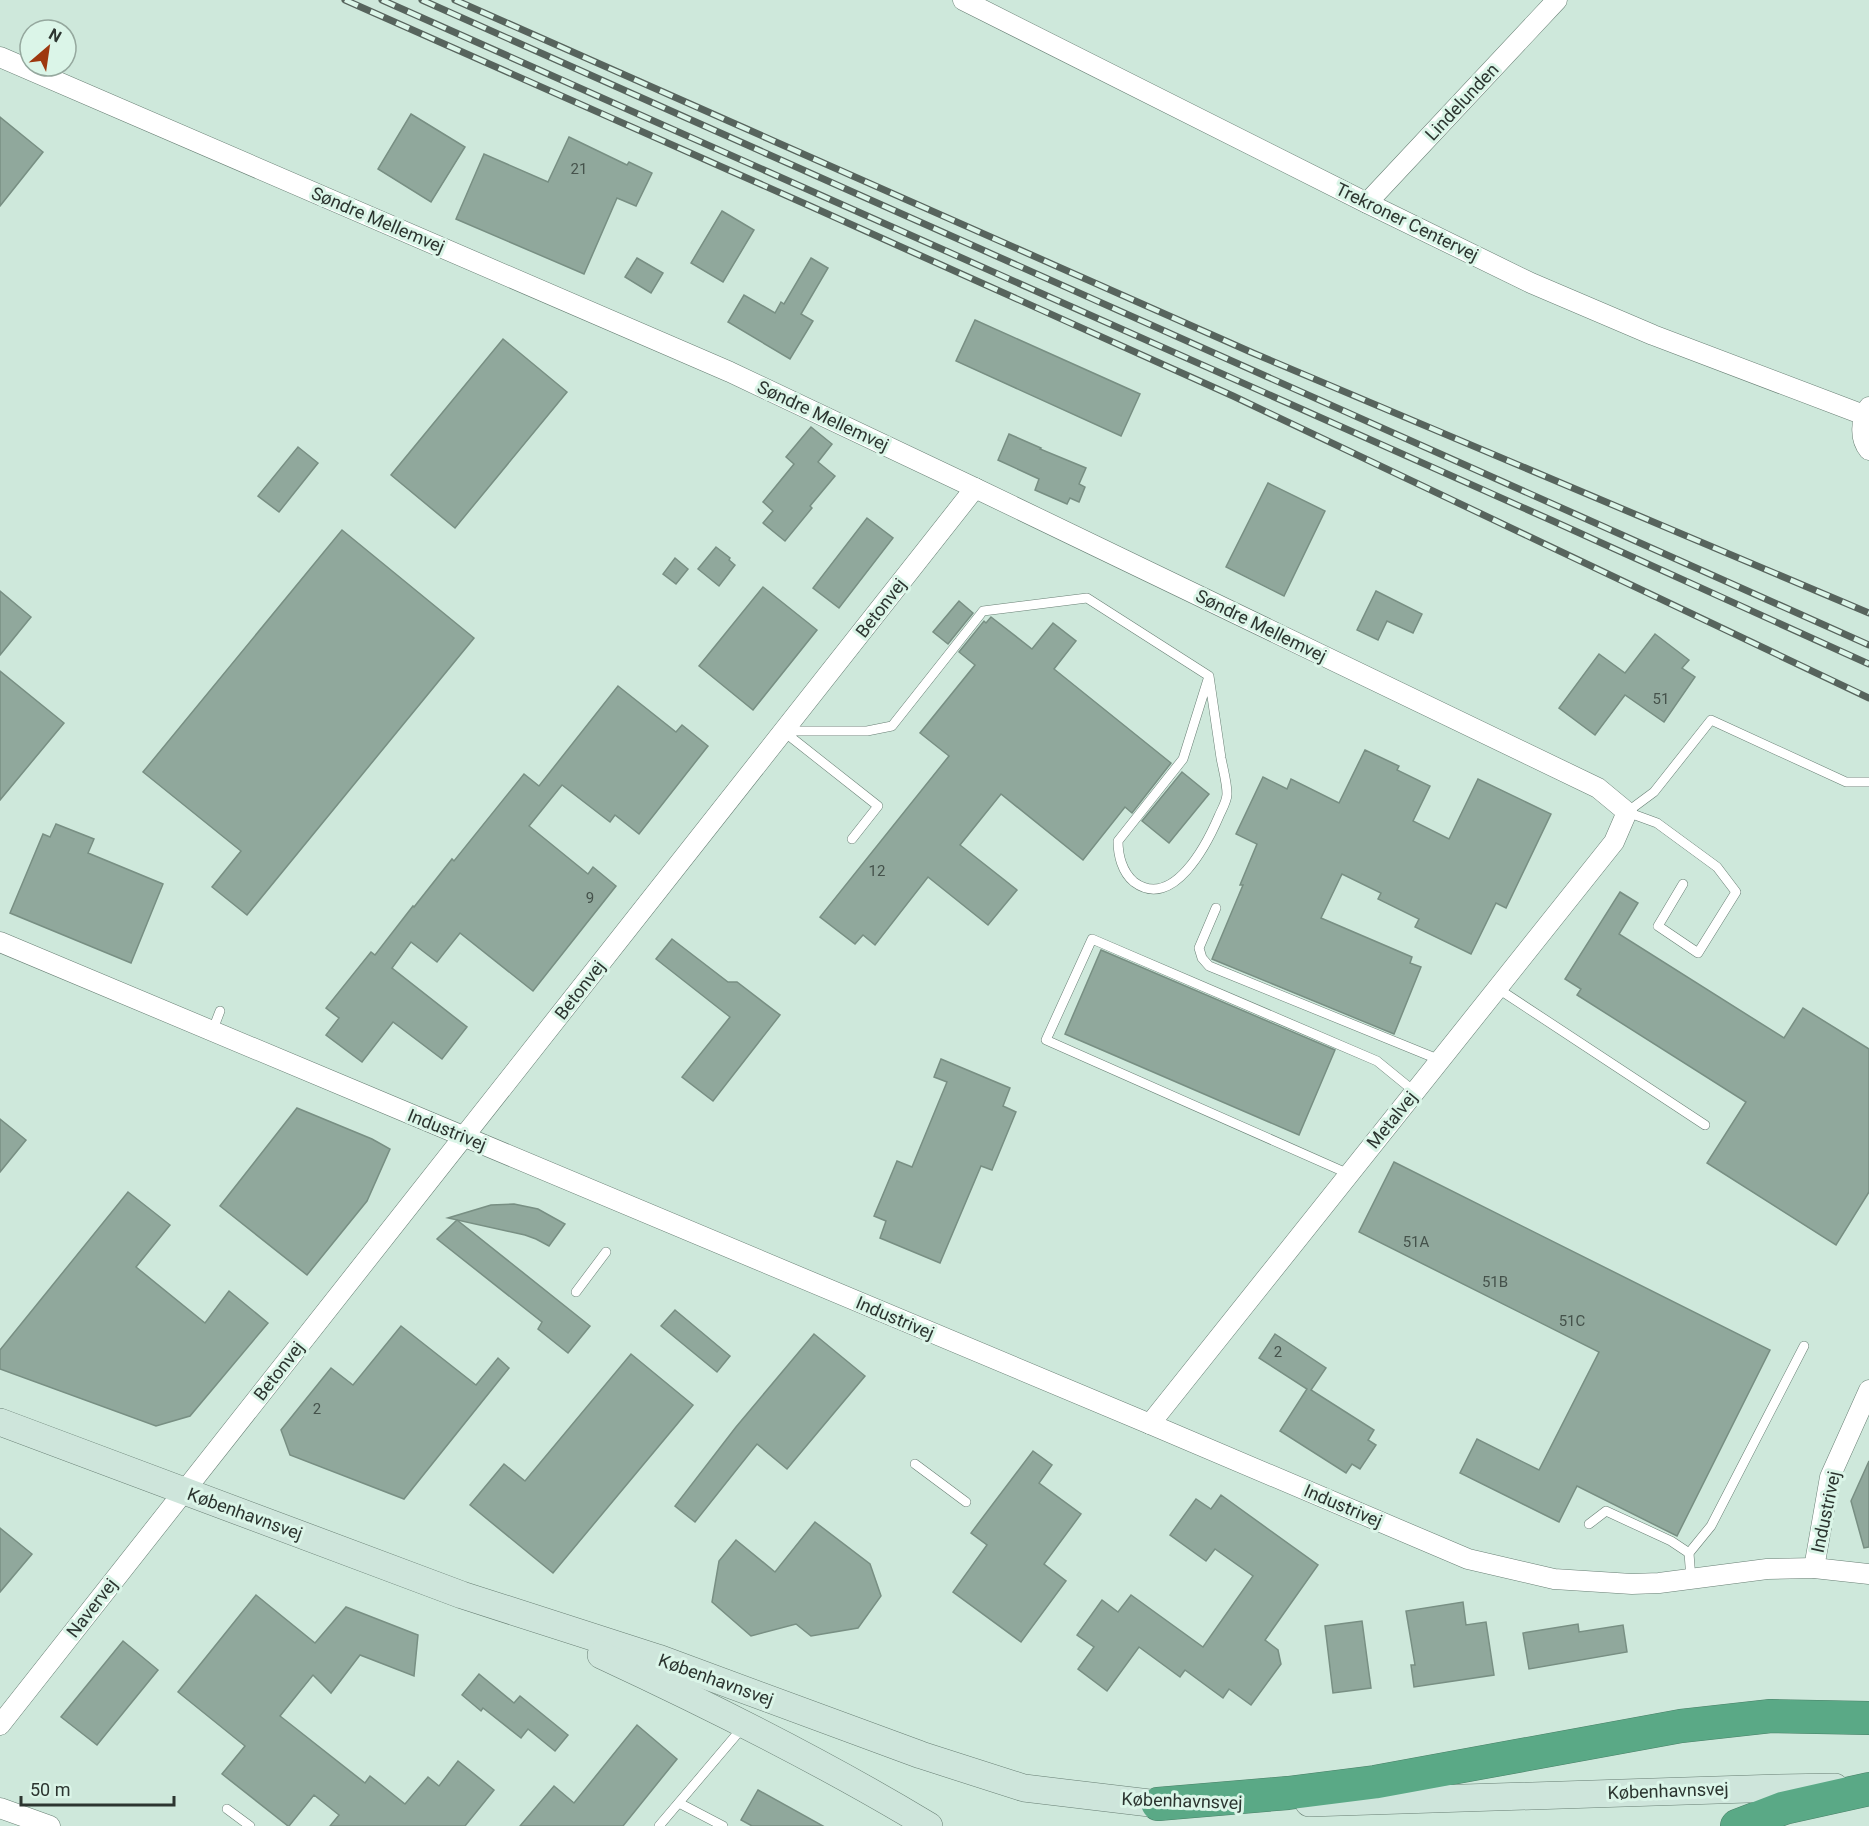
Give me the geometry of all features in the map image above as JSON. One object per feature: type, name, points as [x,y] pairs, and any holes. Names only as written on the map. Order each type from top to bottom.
[{"type":"highway","points":[[1158,1804],[1288,1793],[1375,1782],[1681,1726],[1772,1716],[1869,1718]]},
{"type":"highway","points":[[1737,1826],[1784,1808],[1869,1788]]},
{"type":"main road","name":"Københavnsvej","points":[[0,1422],[491,1605],[655,1657],[921,1755],[1024,1788],[1158,1804],[1330,1803],[1767,1788],[1869,1788]]},
{"type":"main road","name":"Københavnsvej","points":[[491,1605],[745,1723],[871,1791],[928,1826]]},
{"type":"street","name":"Trekroner Centervej","points":[[963,0],[1531,283],[1653,335],[1867,411]]},
{"type":"street","name":"Lindelunden","points":[[1367,203],[1557,0]]},
{"type":"street","name":"Søndre Mellemvej","points":[[0,57],[720,368],[1598,788],[1627,812]]},
{"type":"street","points":[[1867,411],[1862,431],[1869,450]]},
{"type":"street","name":"Betonvej","points":[[184,1491],[975,488]]},
{"type":"street","name":"Metalvej","points":[[1150,1424],[1614,842],[1627,812]]},
{"type":"street","name":"Industrivej","points":[[0,942],[1468,1559],[1539,1577],[1566,1581],[1647,1584],[1767,1569],[1814,1568],[1869,1574]]},
{"type":"street","name":"Industrivej","points":[[1814,1568],[1830,1477],[1869,1390]]},
{"type":"street","name":"Navervej","points":[[0,1725],[184,1491]]},
{"type":"street","points":[[0,1808],[50,1826]]},
{"type":"lane","points":[[783,731],[867,731],[892,726],[983,610],[1087,598],[1209,676],[1227,796],[1214,829],[1194,861],[1182,876],[1156,890],[1143,887],[1132,880],[1118,854],[1118,841],[1183,759],[1209,676]]},
{"type":"lane","points":[[1627,812],[1654,792],[1711,720],[1846,782],[1869,782]]},
{"type":"lane","points":[[783,731],[878,806],[852,839]]},
{"type":"lane","points":[[1627,812],[1657,824],[1709,861],[1717,867],[1736,892],[1698,952],[1658,926],[1683,884]]},
{"type":"lane","points":[[1216,908],[1199,948],[1202,958],[1209,966],[1440,1060]]},
{"type":"lane","points":[[1349,1174],[1046,1040],[1092,939],[1377,1061],[1415,1092]]},
{"type":"lane","points":[[1497,988],[1705,1125]]},
{"type":"lane","points":[[212,1032],[220,1011]]},
{"type":"lane","points":[[576,1292],[606,1252]]},
{"type":"lane","points":[[1691,1579],[1689,1552],[1712,1526],[1804,1346]]},
{"type":"lane","points":[[915,1464],[966,1502]]},
{"type":"lane","points":[[1589,1524],[1606,1510],[1671,1540],[1689,1552]]},
{"type":"lane","name":"Københavnsvej","points":[[659,1826],[745,1723]]},
{"type":"lane","points":[[679,1803],[723,1826]]},
{"type":"lane","points":[[228,1809],[250,1826]]},
{"type":"building","points":[[411,114],[465,147],[431,202],[378,169]]},
{"type":"building","points":[[0,117],[43,152],[0,206]]},
{"type":"building","points":[[569,137],[627,165],[629,162],[652,173],[636,206],[617,198],[584,274],[456,219],[484,154],[548,182]]},
{"type":"building","points":[[722,211],[754,230],[723,282],[691,263]]},
{"type":"building","points":[[637,258],[663,273],[651,293],[625,277]]},
{"type":"building","points":[[811,258],[828,268],[801,314],[813,321],[790,359],[728,322],[744,295],[775,313],[781,302],[784,304]]},
{"type":"building","points":[[975,320],[1140,394],[1121,436],[956,361]]},
{"type":"building","points":[[503,339],[567,392],[455,528],[391,475]]},
{"type":"building","points":[[811,427],[832,444],[818,462],[835,476],[785,541],[763,523],[773,511],[763,502],[794,464],[786,457]]},
{"type":"building","points":[[1009,434],[1086,468],[1079,484],[1085,487],[1079,502],[1070,498],[1067,504],[1035,490],[1039,479],[998,460]]},
{"type":"building","points":[[298,447],[318,463],[279,512],[258,496]]},
{"type":"building","points":[[1268,483],[1325,511],[1284,596],[1226,567]]},
{"type":"building","points":[[867,518],[893,538],[839,608],[813,588]]},
{"type":"building","points":[[342,530],[474,638],[247,915],[212,887],[241,851],[143,772]]},
{"type":"building","points":[[716,547],[735,565],[719,586],[698,569]]},
{"type":"building","points":[[675,558],[688,569],[676,584],[663,574]]},
{"type":"building","points":[[763,587],[817,630],[753,710],[699,666]]},
{"type":"building","points":[[0,591],[31,617],[0,655]]},
{"type":"building","points":[[1376,591],[1422,614],[1413,633],[1387,621],[1378,640],[1357,630]]},
{"type":"building","points":[[959,601],[973,613],[948,644],[933,632]]},
{"type":"building","points":[[991,617],[1032,649],[1053,623],[1076,641],[1054,669],[1171,763],[1132,813],[1125,807],[1083,860],[1001,794],[960,845],[1017,890],[988,925],[928,877],[875,945],[863,935],[855,944],[820,917],[949,756],[920,733],[975,665],[959,652],[984,621],[986,623]]},
{"type":"building","points":[[1655,634],[1689,660],[1682,668],[1695,677],[1664,722],[1625,695],[1595,735],[1559,708],[1599,654],[1625,673]]},
{"type":"building","points":[[0,671],[64,723],[0,800]]},
{"type":"building","points":[[618,686],[676,732],[682,725],[708,746],[639,834],[615,815],[610,822],[562,785],[529,826],[588,874],[593,867],[616,886],[533,991],[460,933],[437,962],[411,942],[392,968],[467,1027],[442,1059],[393,1022],[362,1062],[326,1035],[339,1018],[326,1008],[371,952],[375,955],[413,906],[452,859],[454,861],[524,774],[539,786]]},
{"type":"building","points":[[1365,750],[1399,766],[1397,770],[1430,786],[1413,821],[1449,839],[1478,779],[1551,814],[1506,908],[1496,903],[1471,954],[1415,927],[1419,919],[1378,899],[1381,893],[1342,874],[1321,918],[1412,957],[1410,963],[1421,967],[1394,1034],[1212,959],[1243,885],[1240,885],[1257,844],[1236,834],[1263,777],[1287,789],[1291,779],[1339,803]]},
{"type":"building","points":[[1182,772],[1209,794],[1169,843],[1142,821]]},
{"type":"building","points":[[56,824],[94,839],[88,853],[163,884],[131,963],[10,913],[43,834],[50,837]]},
{"type":"building","points":[[1620,892],[1638,903],[1619,934],[1784,1038],[1803,1008],[1869,1049],[1869,1192],[1836,1245],[1707,1163],[1746,1102],[1577,995],[1581,989],[1565,979]]},
{"type":"building","points":[[672,939],[728,982],[737,982],[780,1015],[713,1101],[682,1077],[730,1017],[656,959]]},
{"type":"building","points":[[1101,950],[1335,1050],[1299,1135],[1065,1034]]},
{"type":"building","points":[[941,1059],[1010,1088],[1003,1106],[1016,1112],[992,1170],[981,1166],[940,1263],[880,1238],[886,1221],[874,1216],[897,1161],[912,1167],[947,1082],[934,1077]]},
{"type":"building","points":[[297,1108],[372,1139],[390,1149],[367,1201],[307,1275],[220,1206]]},
{"type":"building","points":[[0,1119],[26,1140],[0,1172]]},
{"type":"building","points":[[1394,1162],[1770,1350],[1677,1536],[1577,1486],[1559,1522],[1460,1473],[1477,1439],[1539,1470],[1599,1352],[1359,1232]]},
{"type":"building","points":[[128,1192],[170,1225],[136,1267],[205,1323],[229,1291],[268,1323],[190,1416],[156,1426],[0,1369],[0,1350]]},
{"type":"building","points":[[514,1204],[538,1209],[565,1224],[549,1246],[525,1235],[448,1218],[491,1205]]},
{"type":"building","points":[[457,1220],[590,1326],[568,1353],[538,1329],[542,1322],[437,1239]]},
{"type":"building","points":[[675,1310],[730,1356],[717,1372],[661,1326]]},
{"type":"building","points":[[401,1326],[476,1385],[498,1358],[509,1368],[404,1499],[290,1455],[281,1430],[331,1368],[353,1385]]},
{"type":"building","points":[[814,1334],[865,1376],[787,1469],[757,1444],[695,1522],[675,1506],[736,1427]]},
{"type":"building","points":[[1275,1334],[1326,1368],[1311,1390],[1374,1430],[1368,1440],[1376,1445],[1360,1469],[1352,1464],[1346,1473],[1280,1431],[1307,1389],[1259,1358]]},
{"type":"building","points":[[631,1354],[693,1405],[553,1573],[470,1505],[504,1464],[525,1481]]},
{"type":"building","points":[[1033,1451],[1052,1465],[1039,1483],[1081,1514],[1044,1564],[1066,1581],[1021,1642],[953,1592],[987,1545],[971,1533]]},
{"type":"building","points":[[1869,1461],[1869,1547],[1864,1548],[1851,1501]]},
{"type":"building","points":[[1221,1495],[1318,1565],[1265,1640],[1278,1650],[1281,1664],[1251,1705],[1229,1689],[1223,1698],[1185,1670],[1180,1677],[1139,1647],[1107,1691],[1078,1669],[1094,1647],[1077,1635],[1102,1600],[1118,1612],[1131,1595],[1203,1647],[1253,1576],[1215,1549],[1206,1561],[1170,1535],[1196,1499],[1211,1509]]},
{"type":"building","points":[[815,1522],[870,1564],[881,1596],[858,1628],[811,1636],[796,1624],[751,1636],[712,1602],[719,1561],[736,1540],[775,1572]]},
{"type":"building","points":[[0,1528],[32,1554],[0,1592]]},
{"type":"building","points":[[256,1595],[315,1643],[346,1607],[418,1635],[414,1676],[360,1655],[331,1693],[313,1675],[280,1716],[365,1783],[370,1776],[405,1804],[428,1777],[439,1786],[458,1761],[494,1790],[465,1826],[330,1826],[339,1815],[314,1795],[288,1826],[222,1774],[245,1746],[178,1692]]},
{"type":"building","points":[[1463,1602],[1466,1625],[1486,1622],[1494,1675],[1414,1687],[1411,1665],[1415,1665],[1406,1611]]},
{"type":"building","points":[[1362,1621],[1371,1688],[1333,1693],[1325,1626]]},
{"type":"building","points":[[1578,1624],[1579,1632],[1623,1625],[1627,1652],[1529,1669],[1523,1633]]},
{"type":"building","points":[[123,1641],[158,1670],[97,1745],[61,1717]]},
{"type":"building","points":[[479,1674],[514,1703],[520,1696],[568,1735],[555,1751],[528,1729],[521,1738],[483,1708],[481,1711],[462,1695]]},
{"type":"building","points":[[637,1725],[677,1759],[623,1826],[520,1826],[554,1786],[574,1803]]},
{"type":"building","points":[[758,1790],[823,1826],[752,1826],[741,1820]]},
{"type":"railway","points":[[345,0],[1233,396],[1869,698]]},
{"type":"railway","points":[[382,0],[1869,664]]},
{"type":"railway","points":[[422,0],[1869,645]]},
{"type":"railway","points":[[455,0],[1253,353],[1869,613]]}]
